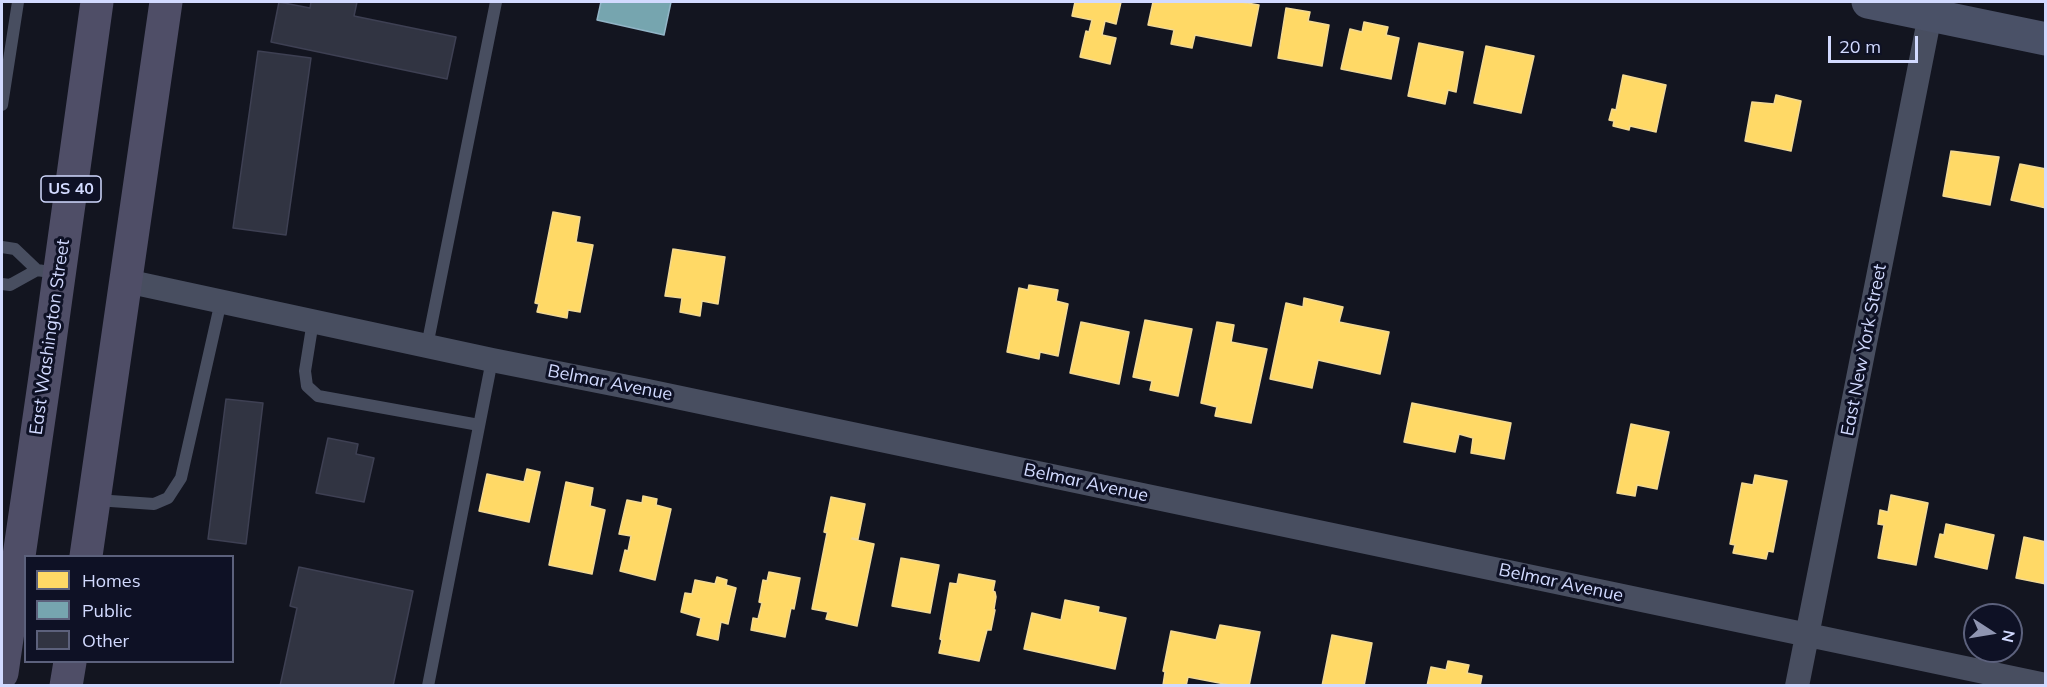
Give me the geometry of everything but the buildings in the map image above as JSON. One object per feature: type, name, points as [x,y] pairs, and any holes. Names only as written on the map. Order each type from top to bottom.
[{"type":"main road","name":"East Washington Street","points":[[2,673],[48,271],[98,2]]},
{"type":"main road","points":[[86,555],[166,2]]},
{"type":"main road","points":[[1868,2],[2046,39]]},
{"type":"main road","points":[[66,686],[70,663]]},
{"type":"street","name":"East New York Street","points":[[1797,686],[1930,15]]},
{"type":"street","name":"Belmar Avenue","points":[[126,281],[492,360],[654,392],[2046,685]]},
{"type":"lane","points":[[2,105],[18,2]]},
{"type":"lane","points":[[427,346],[496,2]]},
{"type":"lane","points":[[2,247],[15,249],[48,271]]},
{"type":"lane","points":[[2,284],[10,285],[48,271]]},
{"type":"lane","points":[[94,500],[154,504],[168,498],[181,478],[221,301]]},
{"type":"lane","points":[[313,321],[305,371],[307,386],[318,396],[479,425]]},
{"type":"lane","points":[[428,686],[492,360]]}]
